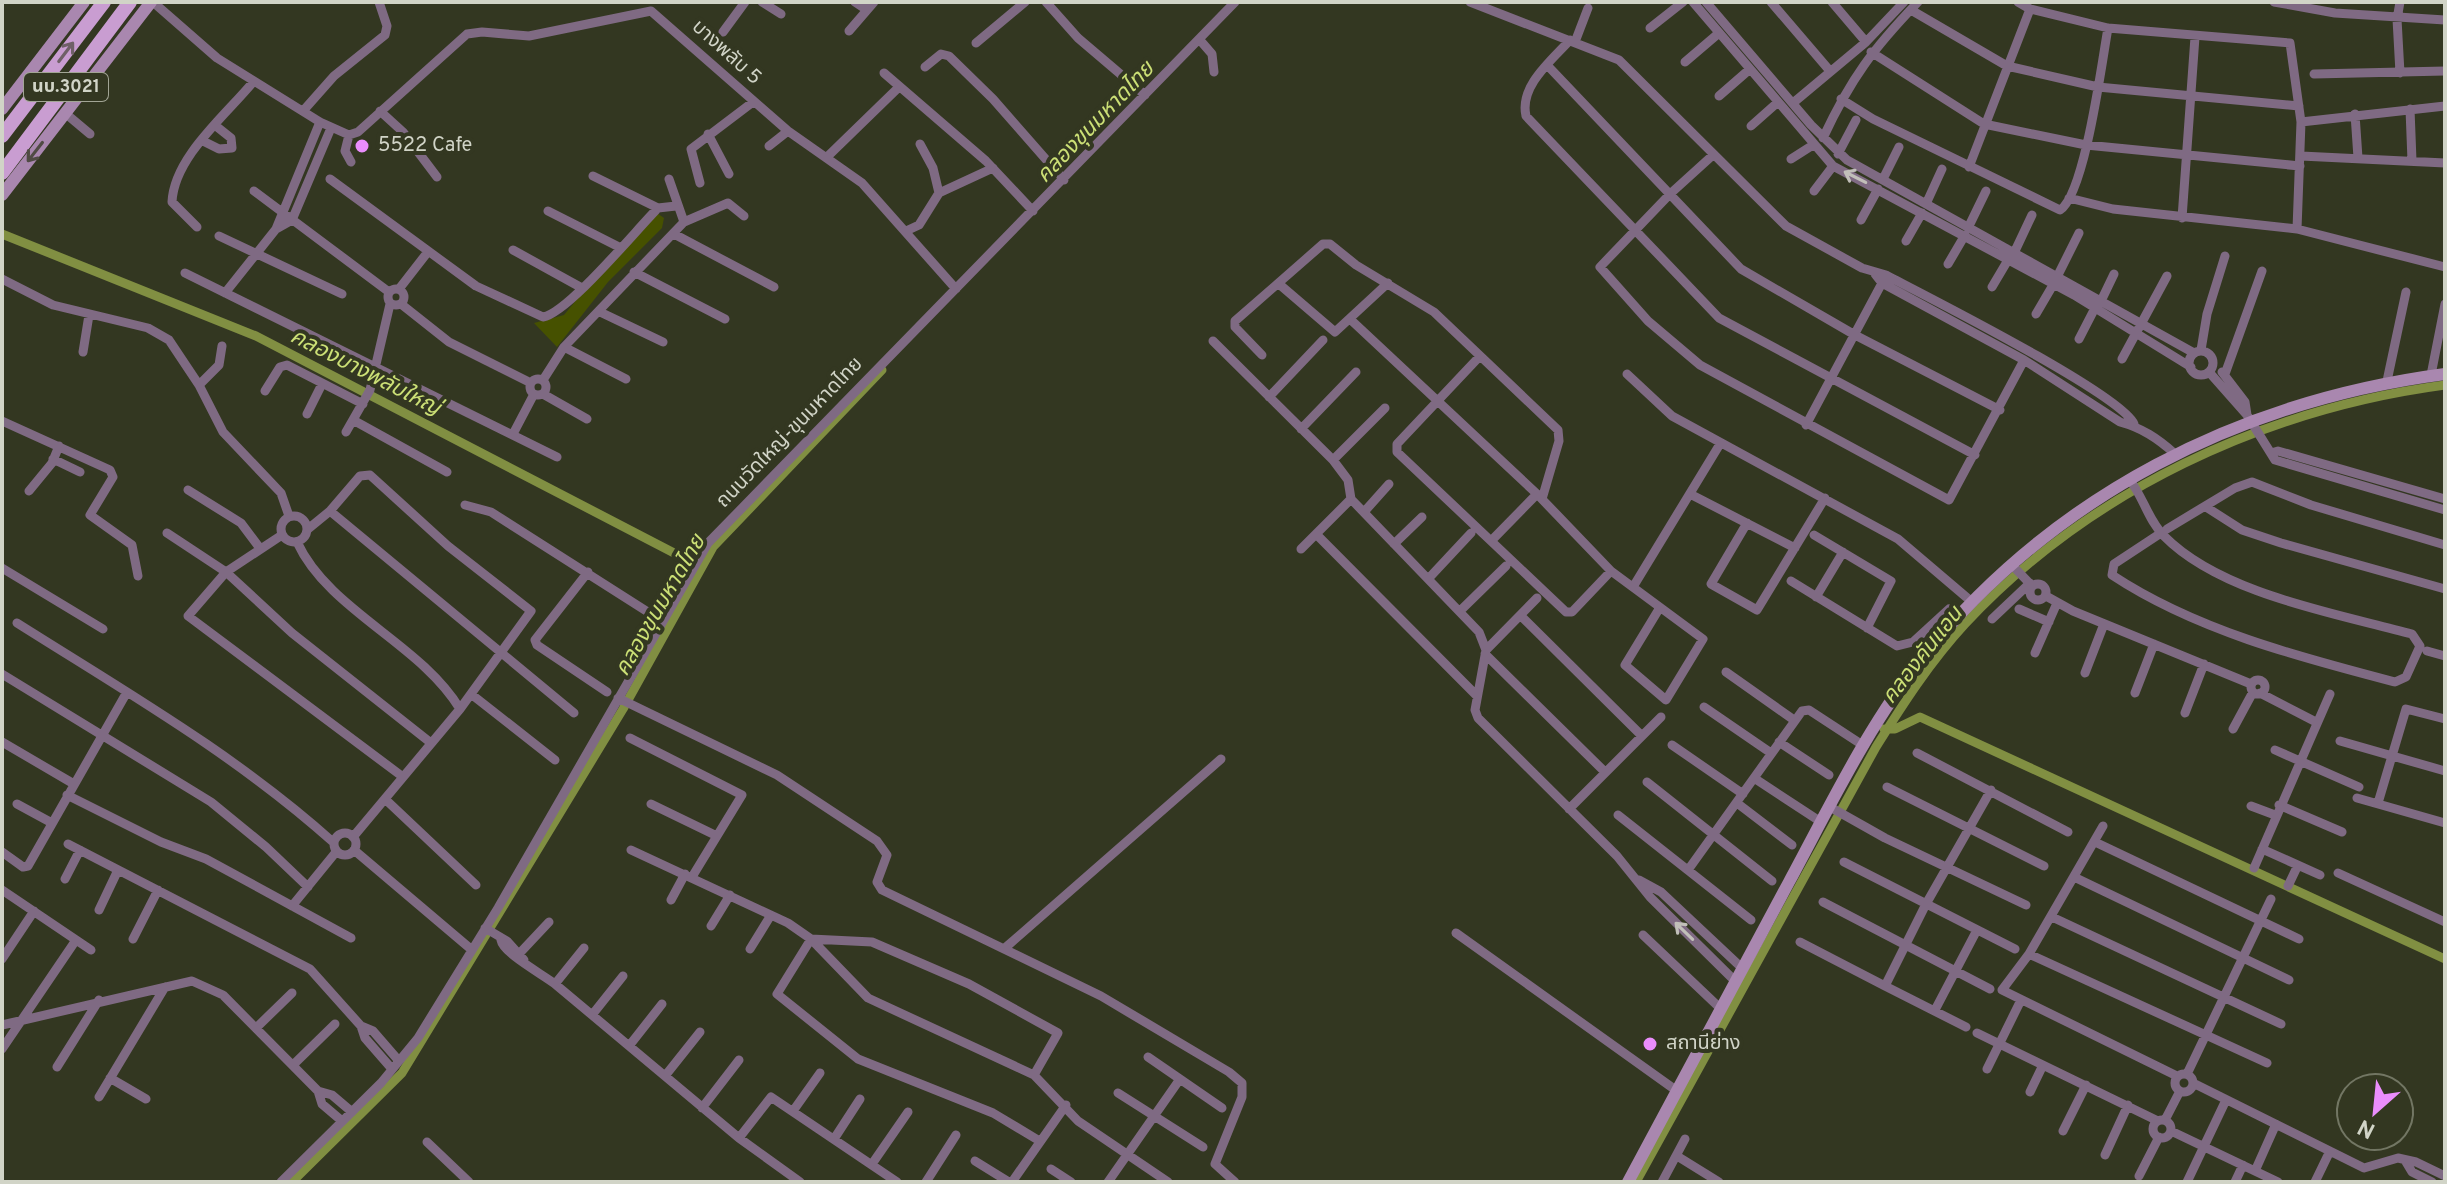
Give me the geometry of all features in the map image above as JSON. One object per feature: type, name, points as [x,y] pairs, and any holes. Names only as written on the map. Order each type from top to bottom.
[{"type":"main road","name":"นบ.3021","points":[[2,136],[104,2]]},
{"type":"main road","name":"นบ.3021","points":[[2,173],[130,2]]},
{"type":"street","name":"นบ.3021","points":[[2,109],[84,2]]},
{"type":"street","name":"นบ.3021","points":[[2,195],[152,2]]},
{"type":"street","points":[[152,2],[206,50],[253,82],[320,122],[349,135],[345,154],[351,162]]},
{"type":"street","points":[[303,111],[334,76],[385,35],[387,26],[379,2]]},
{"type":"street","points":[[723,32],[745,2]]},
{"type":"street","points":[[762,2],[781,14]]},
{"type":"street","points":[[855,2],[867,10]]},
{"type":"street","points":[[849,31],[874,2]]},
{"type":"street","points":[[976,43],[1025,2]]},
{"type":"street","points":[[1046,2],[1078,38],[1145,95]]},
{"type":"street","name":"ถนนวัดใหญ่-ขุนมหาดไทย","points":[[281,1182],[399,1061],[418,1038],[472,950],[492,933],[662,621],[708,543],[1145,95],[1204,44],[1235,2]]},
{"type":"street","points":[[1470,2],[1613,56],[1626,65],[1786,226],[1875,274],[1886,275],[2061,376],[2131,417],[2134,424],[2174,453]]},
{"type":"street","points":[[1650,28],[1683,2]]},
{"type":"street","points":[[1693,2],[1719,33],[1737,46],[1793,103],[1813,145],[1833,166],[1986,241],[2015,251],[2058,275],[2095,308],[2191,367],[2196,374],[2211,368],[2225,374],[2245,402],[2250,420]]},
{"type":"street","points":[[1706,2],[1750,69],[1778,102],[1838,154],[1883,179],[1924,208]]},
{"type":"street","points":[[1771,2],[1830,71]]},
{"type":"street","points":[[1832,2],[1868,47],[1984,124],[2086,145],[2188,156],[2301,161],[2358,158],[2445,163]]},
{"type":"street","points":[[2018,2],[2030,9],[2108,28],[2290,43],[2301,122],[2297,229]]},
{"type":"street","points":[[2274,2],[2397,19],[2445,20]]},
{"type":"street","points":[[2400,2],[2397,19],[2400,73]]},
{"type":"street","points":[[1823,138],[1868,47],[1906,4],[2007,66],[2098,87],[2299,106]]},
{"type":"street","points":[[1588,8],[1572,41],[1533,83],[1525,105],[1526,116],[1719,318],[1975,455]]},
{"type":"street","points":[[1969,167],[2030,9]]},
{"type":"street","name":"บางพลับ 5","points":[[349,135],[358,132],[467,34],[482,32],[529,36],[647,10],[662,17],[788,131],[862,183],[956,289]]},
{"type":"street","points":[[1841,99],[1969,167],[2059,209],[2069,198],[2086,145],[2108,28]]},
{"type":"street","points":[[1685,62],[1719,33]]},
{"type":"street","points":[[2182,218],[2195,37]]},
{"type":"street","points":[[1204,44],[1214,72]]},
{"type":"street","points":[[1793,103],[1830,71],[1868,47]]},
{"type":"street","points":[[925,67],[941,54],[949,56],[993,99],[1064,180]]},
{"type":"street","points":[[1547,65],[1741,269],[1855,335],[2000,410]]},
{"type":"street","points":[[1719,96],[1750,69]]},
{"type":"street","points":[[2314,74],[2445,71]]},
{"type":"street","points":[[884,73],[993,168],[1033,211]]},
{"type":"street","points":[[197,227],[173,205],[172,196],[183,168],[253,82]]},
{"type":"street","points":[[827,157],[899,87]]},
{"type":"street","points":[[700,183],[691,149],[753,102]]},
{"type":"street","points":[[1751,126],[1778,102]]},
{"type":"street","points":[[2301,122],[2445,106]]},
{"type":"street","points":[[2410,109],[2412,161]]},
{"type":"street","points":[[380,111],[412,142],[437,177]]},
{"type":"street","points":[[65,113],[90,134]]},
{"type":"street","points":[[2355,114],[2358,158]]},
{"type":"street","points":[[1838,154],[1856,120]]},
{"type":"street","points":[[288,216],[302,162],[320,122]]},
{"type":"street","points":[[203,141],[226,150],[232,148],[231,138],[216,126]]},
{"type":"street","points":[[225,293],[288,216],[331,128]]},
{"type":"street","points":[[769,146],[788,131]]},
{"type":"street","points":[[708,134],[729,174]]},
{"type":"street","points":[[920,144],[933,168],[939,193]]},
{"type":"street","points":[[1791,159],[1813,145]]},
{"type":"street","points":[[1883,179],[1899,147]]},
{"type":"street","points":[[1713,155],[1602,261],[1603,273],[1648,321],[1700,365],[1949,500],[2000,410],[2024,360]]},
{"type":"street","points":[[302,162],[313,165]]},
{"type":"street","points":[[1814,191],[1833,166]]},
{"type":"street","points":[[906,231],[919,225],[939,193],[993,168]]},
{"type":"street","points":[[1906,241],[1942,169]]},
{"type":"street","points":[[593,176],[658,208],[676,206]]},
{"type":"street","points":[[330,179],[476,286],[543,317],[552,316],[582,288],[658,208]]},
{"type":"street","points":[[669,179],[684,222]]},
{"type":"street","points":[[1861,220],[1878,189]]},
{"type":"street","points":[[254,191],[404,297],[395,304]]},
{"type":"street","points":[[1948,264],[1986,191]]},
{"type":"street","points":[[2069,198],[2113,209],[2297,229],[2445,267]]},
{"type":"street","points":[[531,383],[543,380],[564,347],[684,222],[728,203],[744,216]]},
{"type":"street","points":[[548,211],[619,247]]},
{"type":"street","points":[[2015,251],[2032,215]]},
{"type":"street","points":[[2058,275],[2079,233]]},
{"type":"street","points":[[674,234],[774,287]]},
{"type":"street","points":[[219,236],[342,294]]},
{"type":"street","points":[[1986,241],[2008,260],[2053,285],[2102,299],[2198,352],[2211,356],[2211,368],[2250,420],[2262,443],[2283,463],[2445,510]]},
{"type":"street","points":[[1262,355],[1235,327],[1235,321],[1325,243],[1427,306],[1559,432],[1539,497],[1492,540]]},
{"type":"street","points":[[513,250],[582,288]]},
{"type":"street","points":[[346,432],[363,404],[395,304],[394,290],[427,253]]},
{"type":"street","points":[[2191,367],[2225,256]]},
{"type":"street","points":[[1992,287],[2008,260]]},
{"type":"street","points":[[2225,374],[2262,271]]},
{"type":"street","points":[[634,272],[725,319]]},
{"type":"street","points":[[185,273],[557,457]]},
{"type":"street","points":[[1875,274],[1882,283],[1968,323],[2024,360],[2061,376]]},
{"type":"street","points":[[2102,299],[2114,274]]},
{"type":"street","points":[[2122,359],[2167,276]]},
{"type":"street","points":[[2,279],[53,305],[160,333],[169,340],[199,385],[223,432],[281,493],[289,516]]},
{"type":"street","points":[[1279,284],[1332,332],[1351,320],[1388,283]]},
{"type":"street","points":[[1806,425],[1882,283]]},
{"type":"street","points":[[2036,314],[2053,285]]},
{"type":"street","points":[[2387,381],[2406,292]]},
{"type":"street","points":[[395,304],[449,342],[531,383],[538,394],[587,419]]},
{"type":"street","points":[[2431,375],[2445,304]]},
{"type":"street","points":[[2079,339],[2095,308]]},
{"type":"street","points":[[600,312],[663,342]]},
{"type":"street","points":[[83,352],[89,315]]},
{"type":"street","points":[[1351,320],[1539,497],[1611,571],[1703,642],[1666,700],[1625,665],[1659,609]]},
{"type":"street","points":[[1269,397],[1323,340]]},
{"type":"street","points":[[1213,341],[1333,460],[1348,480],[1351,499],[1461,610],[1479,632],[1486,652],[1605,772]]},
{"type":"street","points":[[199,385],[219,365],[222,346]]},
{"type":"street","points":[[564,347],[626,379]]},
{"type":"street","points":[[1480,356],[1395,449],[1566,612],[1572,612],[1611,571]]},
{"type":"street","points":[[265,391],[283,365],[363,404]]},
{"type":"street","points":[[1301,429],[1356,372]]},
{"type":"street","points":[[1627,374],[1672,416],[1898,539],[1967,598]]},
{"type":"street","points":[[1628,1182],[1864,746],[1894,697],[1967,598],[2013,566],[2074,516],[2174,453],[2250,420],[2318,398],[2387,381],[2445,374]]},
{"type":"street","points":[[513,434],[538,394],[547,387],[543,380]]},
{"type":"street","points":[[307,414],[322,384]]},
{"type":"street","points":[[1333,460],[1385,408]]},
{"type":"street","points":[[353,420],[447,472]]},
{"type":"street","points":[[3,422],[106,466],[113,474],[90,515],[132,545],[138,576]]},
{"type":"street","points":[[1633,587],[1720,444]]},
{"type":"street","points":[[29,491],[59,446]]},
{"type":"street","points":[[2271,453],[2278,451],[2445,499]]},
{"type":"street","points":[[53,459],[80,472]]},
{"type":"street","points":[[297,542],[330,511],[360,476],[370,475],[448,546],[525,603],[531,611],[529,619],[460,709],[353,837],[354,850],[472,950]]},
{"type":"street","points":[[2132,482],[2165,534],[2181,553],[2227,578],[2313,607],[2412,634],[2420,646],[2406,677],[2395,682],[2245,638],[2195,618],[2112,575],[2114,564],[2165,534],[2235,488],[2252,482],[2311,505],[2445,545]]},
{"type":"street","points":[[1364,512],[1389,484]]},
{"type":"street","points":[[188,490],[241,523],[259,547]]},
{"type":"street","points":[[1690,494],[1795,548]]},
{"type":"street","points":[[1747,523],[1711,584],[1759,610],[1825,498]]},
{"type":"street","points":[[1301,549],[1351,499]]},
{"type":"street","points":[[465,505],[491,512],[662,621]]},
{"type":"street","points":[[2206,507],[2233,525],[2268,539],[2445,589]]},
{"type":"street","points":[[330,511],[574,713]]},
{"type":"street","points":[[289,516],[302,518],[308,529]]},
{"type":"street","points":[[282,535],[283,522],[289,516]]},
{"type":"street","points":[[1394,544],[1422,517]]},
{"type":"street","points":[[167,533],[226,572],[292,633],[431,743]]},
{"type":"street","points":[[1429,578],[1471,533]]},
{"type":"street","points":[[1316,534],[1477,696]]},
{"type":"street","points":[[282,535],[259,547],[226,572],[188,616],[403,777]]},
{"type":"street","points":[[282,535],[297,542],[313,572],[429,672],[460,709]]},
{"type":"street","points":[[1814,535],[1892,583],[1867,628]]},
{"type":"street","points":[[1816,597],[1843,552]]},
{"type":"street","points":[[1461,610],[1506,566]]},
{"type":"street","points":[[2013,566],[2030,583],[2042,584],[2046,596],[2057,603],[2204,664],[2316,722]]},
{"type":"street","points":[[2,568],[103,629]]},
{"type":"street","points":[[588,572],[535,640],[537,645],[607,692]]},
{"type":"street","points":[[1791,581],[1897,646],[1906,646],[1953,613]]},
{"type":"street","points":[[1992,619],[2030,583]]},
{"type":"street","points":[[1537,598],[1486,652],[1477,696],[1478,718],[1736,982]]},
{"type":"street","points":[[2035,653],[2057,603]]},
{"type":"street","points":[[2019,609],[2049,622]]},
{"type":"street","points":[[1521,616],[1642,736]]},
{"type":"street","points":[[17,623],[220,750],[285,799],[346,856],[354,850]]},
{"type":"street","points":[[2085,673],[2104,624]]},
{"type":"street","points":[[2135,693],[2154,644]]},
{"type":"street","points":[[2427,651],[2445,656]]},
{"type":"street","points":[[2185,713],[2204,664]]},
{"type":"street","points":[[1726,672],[1794,720]]},
{"type":"street","points":[[2,674],[211,802],[266,847],[308,887]]},
{"type":"street","points":[[2233,729],[2255,690]]},
{"type":"street","points":[[2,852],[26,868],[127,692]]},
{"type":"street","points":[[471,694],[555,760]]},
{"type":"street","points":[[2254,868],[2330,694]]},
{"type":"street","points":[[620,699],[791,784],[884,848],[887,863],[877,882],[882,890],[1101,996],[1242,1083],[1242,1097],[1217,1152],[1215,1164],[1235,1182]]},
{"type":"street","points":[[1704,707],[1771,753]]},
{"type":"street","points":[[2378,803],[2406,708],[2445,719]]},
{"type":"street","points":[[1688,870],[1802,711],[1809,710],[1864,746]]},
{"type":"street","points":[[1569,809],[1661,717]]},
{"type":"street","points":[[630,738],[742,795],[671,900]]},
{"type":"street","points":[[2340,741],[2445,771]]},
{"type":"street","points":[[2,742],[74,784]]},
{"type":"street","points":[[1779,742],[1829,775]]},
{"type":"street","points":[[1672,745],[1743,794]]},
{"type":"street","points":[[2275,750],[2359,787]]},
{"type":"street","points":[[1917,753],[2068,832]]},
{"type":"street","points":[[1005,948],[1221,759]]},
{"type":"street","points":[[1754,778],[1821,822]]},
{"type":"street","points":[[1647,782],[1772,881]]},
{"type":"street","points":[[1887,787],[2044,866]]},
{"type":"street","points":[[1885,986],[1947,865],[1991,790]]},
{"type":"street","points":[[67,795],[161,842],[206,859],[351,938]]},
{"type":"street","points":[[2357,798],[2445,823]]},
{"type":"street","points":[[385,799],[476,885]]},
{"type":"street","points":[[1737,803],[1792,845]]},
{"type":"street","points":[[17,804],[52,823]]},
{"type":"street","points":[[651,804],[717,836]]},
{"type":"street","points":[[2279,805],[2342,832]]},
{"type":"street","points":[[2251,806],[2275,815]]},
{"type":"street","points":[[1831,808],[1859,825],[2026,905]]},
{"type":"street","points":[[1618,815],[1751,920]]},
{"type":"street","points":[[2103,826],[2052,917],[2002,990],[2368,1169],[2393,1158],[2416,1162],[2445,1176]]},
{"type":"street","points":[[292,906],[344,833],[353,837]]},
{"type":"street","points":[[2095,842],[2299,939]]},
{"type":"street","points":[[68,844],[310,969],[361,1026],[365,1038],[392,1069]]},
{"type":"street","points":[[2262,849],[2320,875]]},
{"type":"street","points":[[65,879],[80,850]]},
{"type":"street","points":[[631,850],[771,915],[811,939],[868,998],[1034,1075],[1078,1121],[1168,1182]]},
{"type":"street","points":[[1844,862],[2015,949]]},
{"type":"street","points":[[2288,886],[2298,865]]},
{"type":"street","points":[[99,910],[118,870]]},
{"type":"street","points":[[2338,873],[2445,921]]},
{"type":"street","points":[[2074,877],[2289,980]]},
{"type":"street","points":[[1636,878],[1661,892],[1743,969]]},
{"type":"street","points":[[2,890],[91,950]]},
{"type":"street","points":[[133,939],[158,890]]},
{"type":"street","points":[[711,926],[730,895]]},
{"type":"street","points":[[2159,1137],[2153,1129],[2180,1091],[2190,1089],[2186,1078],[2271,899]]},
{"type":"street","points":[[1823,902],[1990,989]]},
{"type":"street","points":[[3,954],[34,911]]},
{"type":"street","points":[[750,949],[771,915]]},
{"type":"street","points":[[2052,917],[2281,1024]]},
{"type":"street","points":[[520,957],[549,922]]},
{"type":"street","points":[[1935,1010],[1977,930]]},
{"type":"street","points":[[492,933],[502,946],[555,984],[785,1178],[800,1182]]},
{"type":"street","points":[[1456,933],[1677,1091]]},
{"type":"street","points":[[1643,935],[1721,1009]]},
{"type":"street","points":[[811,939],[872,942],[969,984],[1058,1033],[1034,1075]]},
{"type":"street","points":[[811,939],[777,994],[858,1059],[993,1113],[1038,1140]]},
{"type":"street","points":[[2,1049],[76,940]]},
{"type":"street","points":[[1800,942],[1966,1027]]},
{"type":"street","points":[[555,984],[584,948]]},
{"type":"street","points":[[2029,954],[2205,1038],[2267,1063]]},
{"type":"street","points":[[592,1015],[623,976]]},
{"type":"street","points":[[2,1025],[99,1000],[192,981],[223,995],[318,1091],[322,1104],[342,1121]]},
{"type":"street","points":[[99,1097],[165,987]]},
{"type":"street","points":[[256,1028],[292,993]]},
{"type":"street","points":[[57,1067],[99,1000]]},
{"type":"street","points":[[1987,1069],[2021,1000]]},
{"type":"street","points":[[629,1046],[662,1004]]},
{"type":"street","points":[[293,1065],[335,1024]]},
{"type":"street","points":[[361,1026],[373,1031],[399,1061]]},
{"type":"street","points":[[665,1076],[700,1032]]},
{"type":"street","points":[[1977,1033],[2161,1121],[2171,1131],[2278,1182]]},
{"type":"street","points":[[1148,1057],[1222,1108]]},
{"type":"street","points":[[702,1108],[739,1060]]},
{"type":"street","points":[[2030,1092],[2043,1065]]},
{"type":"street","points":[[793,1111],[820,1073]]},
{"type":"street","points":[[110,1078],[146,1099]]},
{"type":"street","points":[[2180,1091],[2174,1082],[2186,1078]]},
{"type":"street","points":[[1108,1182],[1180,1079]]},
{"type":"street","points":[[2063,1131],[2086,1085]]},
{"type":"street","points":[[318,1091],[332,1095],[352,1112]]},
{"type":"street","points":[[1118,1093],[1203,1147]]},
{"type":"street","points":[[739,1138],[771,1097],[897,1182]]},
{"type":"street","points":[[834,1139],[860,1099]]},
{"type":"street","points":[[2187,1182],[2226,1100]]},
{"type":"street","points":[[975,1161],[1010,1182],[1066,1105]]},
{"type":"street","points":[[2105,1155],[2128,1105]]},
{"type":"street","points":[[872,1164],[908,1112]]},
{"type":"street","points":[[2255,1171],[2276,1124]]},
{"type":"street","points":[[2159,1137],[2168,1136],[2171,1131]]},
{"type":"street","points":[[926,1182],[956,1135]]},
{"type":"street","points":[[2139,1176],[2159,1137]]},
{"type":"street","points":[[1662,1182],[1685,1139]]},
{"type":"street","points":[[427,1142],[469,1182]]},
{"type":"street","points":[[2315,1182],[2330,1151]]},
{"type":"street","points":[[1677,1156],[1719,1182]]},
{"type":"street","points":[[2406,1162],[2412,1172],[2432,1182]]},
{"type":"street","points":[[2235,1182],[2243,1165]]},
{"type":"street","points":[[1051,1169],[1071,1182]]},
{"type":"green space","points":[[654,211],[664,218],[662,228],[608,282],[557,347],[534,323],[564,315],[628,237]]},
{"type":"waterway","name":"คลองบางพลับใหญ่","points":[[2,234],[256,336],[701,567]]},
{"type":"waterway","name":"คลองขุนมหาดไทย","points":[[292,1182],[402,1073],[623,709],[713,547],[882,370]]},
{"type":"waterway","name":"คลองคันแอน","points":[[1636,1182],[1876,747],[1929,668],[1965,624],[2014,576],[2067,534],[2124,496],[2184,463],[2247,436],[2312,414],[2378,397],[2445,385]]},
{"type":"waterway","points":[[1884,729],[1895,729],[1920,717],[2445,959]]},
{"type":"place","name":"5522 Cafe","points":[[362,146]]},
{"type":"place","name":"สถานีย่าง","points":[[1650,1044]]}]
